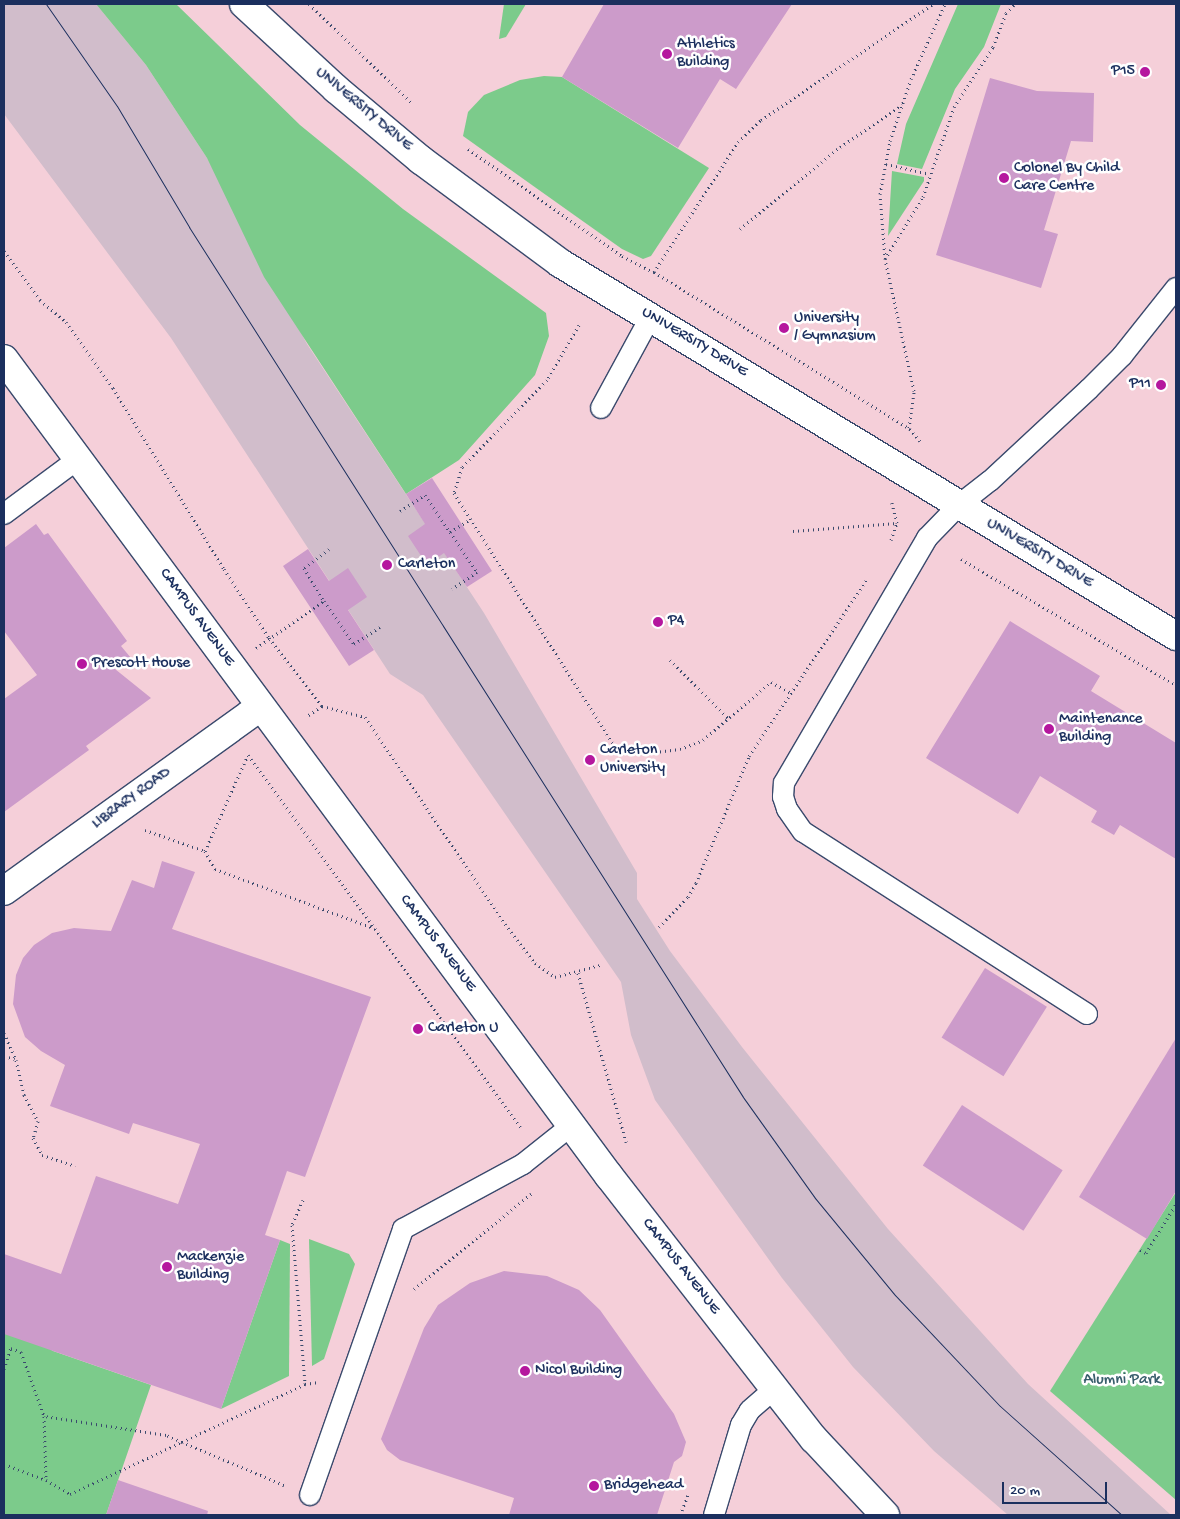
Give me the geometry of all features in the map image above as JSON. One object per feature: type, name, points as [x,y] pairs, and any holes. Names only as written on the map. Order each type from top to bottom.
[{"type":"street","name":"UNIVERSITY DRIVE","points":[[244,4],[336,89],[474,202],[560,263],[651,316],[1176,636]]},
{"type":"street","name":"CAMPUS AVENUE","points":[[4,359],[260,707],[572,1125],[814,1439],[885,1515]]},
{"type":"street","name":"LIBRARY ROAD","points":[[4,891],[260,707]]},
{"type":"lane","points":[[1087,1014],[803,832],[795,823],[783,797],[784,782],[927,538],[959,505],[990,481],[1090,389],[1122,356],[1176,288]]},
{"type":"lane","points":[[601,408],[651,316]]},
{"type":"lane","points":[[4,514],[78,459]]},
{"type":"lane","points":[[310,1496],[403,1229],[522,1164],[572,1125]]},
{"type":"lane","points":[[714,1515],[741,1425],[750,1410],[775,1388]]},
{"type":"path","points":[[309,4],[413,104]]},
{"type":"path","points":[[654,272],[738,142],[761,120],[932,4]]},
{"type":"path","points":[[909,428],[914,391],[885,259],[880,194],[902,104],[945,4]]},
{"type":"path","points":[[885,259],[923,198],[954,108],[993,48],[1006,13],[1015,4]]},
{"type":"path","points":[[740,229],[788,186],[902,104]]},
{"type":"path","points":[[468,149],[622,256],[654,272],[909,428],[924,445]]},
{"type":"path","points":[[886,164],[930,174]]},
{"type":"path","points":[[4,251],[40,300],[66,322],[113,388],[270,638],[322,706],[365,717],[505,924],[535,963],[555,977],[578,973],[600,965]]},
{"type":"path","points":[[580,326],[547,380],[462,467],[454,493],[612,742],[620,750],[640,754],[680,749],[703,740],[771,682],[791,693]]},
{"type":"path","points":[[400,511],[425,495],[477,572],[452,589]]},
{"type":"path","points":[[889,544],[898,523],[890,495]]},
{"type":"path","points":[[450,532],[471,519]]},
{"type":"path","points":[[793,531],[898,523]]},
{"type":"path","points":[[330,549],[304,568],[324,600],[354,644],[380,627]]},
{"type":"path","points":[[961,559],[1176,685]]},
{"type":"path","points":[[658,927],[688,897],[696,883],[749,756],[870,575]]},
{"type":"path","points":[[270,638],[324,600]]},
{"type":"path","points":[[670,660],[728,718]]},
{"type":"path","points":[[306,716],[322,706]]},
{"type":"path","points":[[205,851],[248,755],[523,1131]]},
{"type":"path","points":[[141,829],[205,851],[215,868],[375,929]]},
{"type":"path","points":[[578,973],[628,1151]]},
{"type":"path","points":[[4,1033],[16,1060],[24,1095],[38,1121],[33,1138],[42,1155],[75,1166]]},
{"type":"path","points":[[4,1056],[16,1060]]},
{"type":"path","points":[[410,1293],[535,1192]]},
{"type":"path","points":[[303,1200],[292,1225],[304,1384]]},
{"type":"path","points":[[1140,1250],[1146,1253],[1176,1204]]},
{"type":"path","points":[[4,1369],[11,1348],[21,1352],[44,1416],[46,1480]]},
{"type":"path","points":[[4,1464],[46,1480],[70,1494],[304,1384],[350,1382]]},
{"type":"path","points":[[44,1416],[166,1435],[310,1496]]},
{"type":"shaded area","name":"Carleton University","points":[[4,4],[1176,4],[1176,1515],[4,1515]]},
{"type":"shaded area","points":[[4,4],[96,4],[146,65],[207,158],[307,344],[484,613],[637,873],[637,899],[670,951],[742,1047],[888,1229],[1028,1384],[1171,1515],[1008,1515],[934,1451],[853,1367],[782,1278],[655,1100],[631,1035],[621,982],[423,695],[390,674],[171,338],[4,114]]},
{"type":"green space","points":[[96,4],[176,4],[300,125],[403,209],[546,313],[549,336],[535,375],[459,460],[406,494],[264,277],[207,158],[146,65]]},
{"type":"green space","points":[[504,4],[526,4],[506,37],[499,39]]},
{"type":"green space","points":[[958,4],[1001,4],[984,47],[955,89],[922,169],[897,164],[906,124]]},
{"type":"green space","points":[[544,76],[562,77],[709,168],[651,256],[643,259],[622,249],[463,136],[468,112],[484,95],[520,80]]},
{"type":"green space","points":[[892,171],[924,177],[924,181],[888,236]]},
{"type":"green space","name":"Alumni Park","points":[[1176,1192],[1176,1500],[1050,1391]]},
{"type":"green space","points":[[309,1239],[349,1254],[355,1264],[324,1359],[312,1366]]},
{"type":"green space","points":[[280,1240],[290,1244],[289,1376],[221,1409]]},
{"type":"green space","points":[[8,1323],[53,1351],[151,1385],[106,1515],[4,1515],[4,1335]]},
{"type":"building","name":"Athletics Building","points":[[604,4],[792,4],[736,89],[720,79],[678,148],[562,77]]},
{"type":"building","name":"Colonel By Child Care Centre","points":[[990,78],[1037,91],[1094,93],[1093,142],[1071,141],[1044,230],[1058,234],[1041,288],[936,255]]},
{"type":"building","points":[[432,478],[492,571],[467,587],[444,553],[427,565],[408,536],[425,524],[406,494]]},
{"type":"building","name":"Prescott House","points":[[36,524],[44,535],[48,533],[127,641],[121,646],[131,658],[115,669],[151,698],[86,746],[89,750],[4,812],[4,699],[37,675],[4,631],[4,548]]},
{"type":"building","points":[[308,549],[329,581],[348,568],[367,597],[348,610],[374,650],[349,666],[283,566]]},
{"type":"building","name":"Maintenance Building","points":[[1010,621],[1100,676],[1091,691],[1176,743],[1176,859],[1120,825],[1114,835],[1091,822],[1097,811],[1040,776],[1018,814],[926,758]]},
{"type":"building","points":[[162,861],[195,872],[172,929],[371,997],[305,1177],[287,1171],[265,1235],[280,1240],[221,1409],[4,1334],[4,1254],[61,1274],[96,1176],[178,1204],[200,1144],[133,1123],[129,1134],[50,1106],[65,1065],[41,1051],[25,1037],[13,1004],[16,975],[23,958],[34,945],[52,933],[74,928],[111,931],[132,880],[154,888]]},
{"type":"building","points":[[985,968],[1047,1007],[1003,1076],[942,1038]]},
{"type":"building","points":[[1176,1038],[1176,1191],[1147,1239],[1079,1197]]},
{"type":"building","points":[[962,1105],[1063,1170],[1023,1231],[923,1165]]},
{"type":"building","name":"Nicol Building","points":[[504,1271],[547,1276],[579,1290],[600,1310],[674,1414],[686,1442],[682,1456],[674,1462],[657,1515],[509,1515],[514,1498],[400,1460],[387,1450],[381,1439],[424,1328],[438,1305],[470,1283]]},
{"type":"building","points":[[118,1480],[208,1511],[207,1515],[106,1515]]},
{"type":"tram line","points":[[46,4],[117,106],[189,227],[743,1097],[815,1198],[894,1294],[1000,1406],[1122,1515]]},
{"type":"place","name":"Athletics Building","points":[[667,54]]},
{"type":"place","name":"P15","points":[[1145,72]]},
{"type":"place","name":"Colonel By Child Care Centre","points":[[1004,178]]},
{"type":"place","name":"University / Gymnasium","points":[[784,328]]},
{"type":"place","name":"P11","points":[[1161,385]]},
{"type":"place","name":"Carleton","points":[[387,565]]},
{"type":"place","name":"P4","points":[[658,622]]},
{"type":"place","name":"Prescott House","points":[[82,664]]},
{"type":"place","name":"Maintenance Building","points":[[1049,729]]},
{"type":"place","name":"Carleton University","points":[[590,760]]},
{"type":"place","name":"Carleton U","points":[[418,1029]]},
{"type":"place","name":"Mackenzie Building","points":[[167,1267]]},
{"type":"place","name":"Nicol Building","points":[[525,1371]]},
{"type":"place","name":"Bridgehead","points":[[594,1486]]}]
